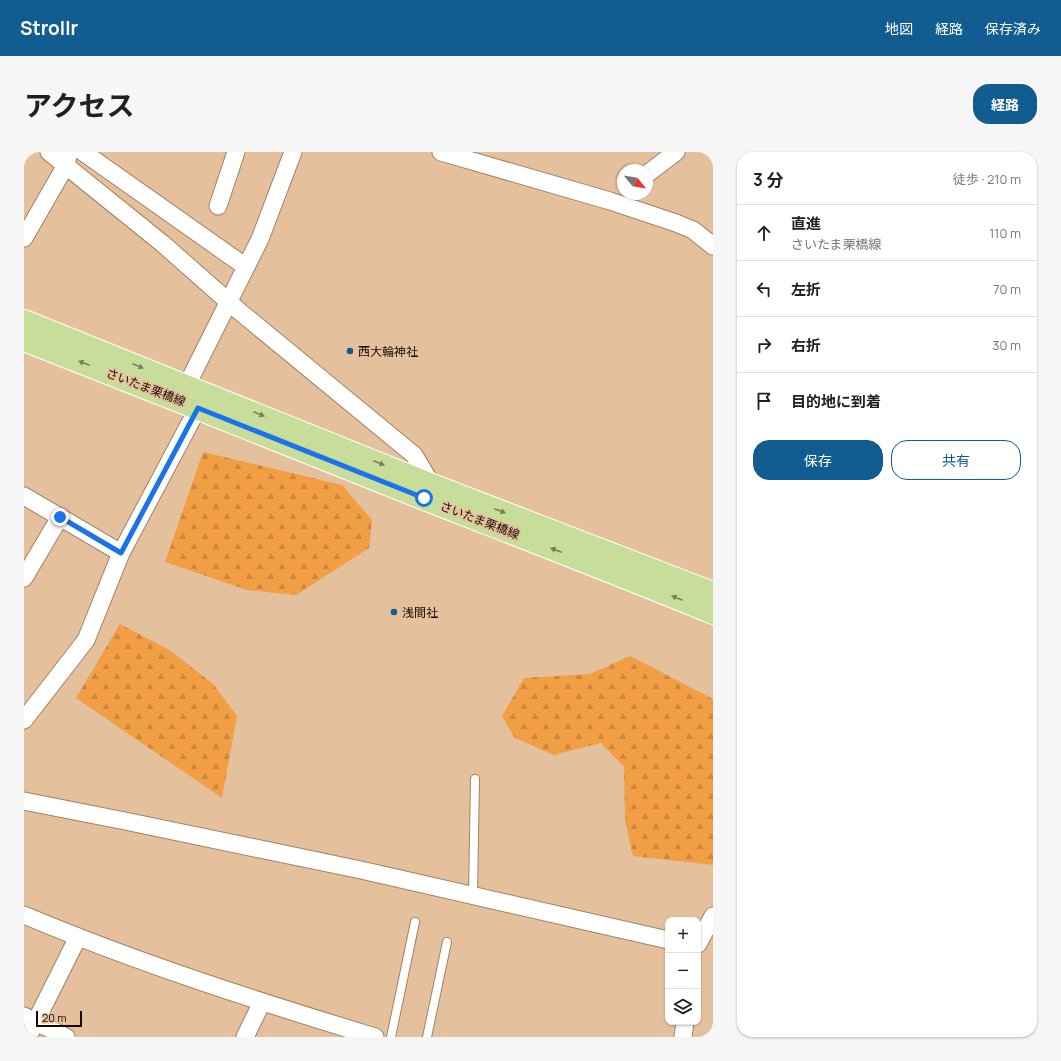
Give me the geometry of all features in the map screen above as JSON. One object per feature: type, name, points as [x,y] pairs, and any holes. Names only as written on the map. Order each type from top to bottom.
[{"type":"main road","name":"さいたま栗橋線","points":[[24,321],[187,385],[432,485],[713,593]]},
{"type":"main road","name":"さいたま栗橋線","points":[[24,340],[608,570],[713,613]]},
{"type":"street","points":[[49,152],[67,158],[229,303],[414,455],[432,485]]},
{"type":"street","points":[[83,152],[246,267]]},
{"type":"street","points":[[218,206],[236,152]]},
{"type":"street","points":[[187,385],[260,238],[293,152]]},
{"type":"street","points":[[441,152],[617,196]]},
{"type":"street","points":[[653,169],[676,152]]},
{"type":"street","points":[[24,238],[67,158]]},
{"type":"street","points":[[626,200],[693,230],[713,246]]},
{"type":"street","points":[[26,713],[86,640],[121,553],[198,408]]},
{"type":"street","points":[[24,496],[121,553]]},
{"type":"street","points":[[24,578],[60,517]]},
{"type":"street","points":[[24,801],[323,862],[665,939]]},
{"type":"street","points":[[24,915],[78,937],[262,1002],[375,1037]]},
{"type":"street","points":[[701,938],[713,916]]},
{"type":"street","points":[[66,1037],[29,1025],[78,937]]},
{"type":"street","points":[[245,1037],[262,1002]]},
{"type":"street","points":[[683,1037],[685,1025]]},
{"type":"lane","points":[[473,895],[475,779]]},
{"type":"lane","points":[[391,1037],[415,922]]},
{"type":"lane","points":[[427,1037],[447,942]]},
{"type":"green space","points":[[203,452],[342,485],[372,520],[369,548],[296,595],[247,590],[165,562]]},
{"type":"green space","points":[[120,624],[171,651],[213,684],[237,716],[222,798],[76,698]]},
{"type":"green space","points":[[630,656],[713,699],[713,865],[633,856],[625,820],[624,767],[601,743],[554,755],[515,738],[502,716],[524,678],[590,674]]},
{"type":"place","name":"西大輪神社","points":[[350,351]]},
{"type":"place","name":"浅間社","points":[[394,612]]},
{"type":"route","points":[[60,517],[121,553],[198,408],[424,498]]}]
